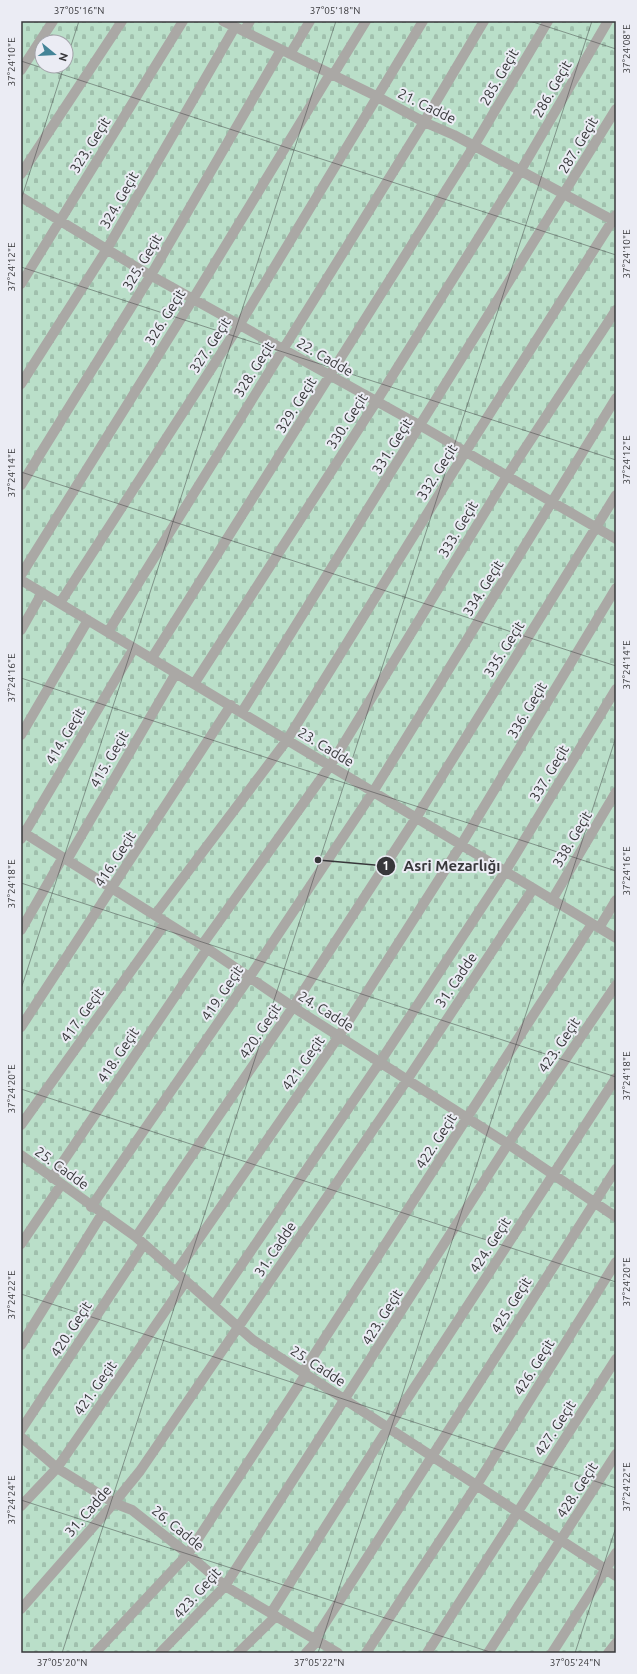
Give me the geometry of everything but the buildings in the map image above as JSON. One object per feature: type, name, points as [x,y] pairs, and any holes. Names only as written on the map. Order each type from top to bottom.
[{"type":"lane","points":[[21,70],[52,21]]},
{"type":"lane","points":[[21,174],[122,21]]},
{"type":"lane","name":"323. Geçit","points":[[21,284],[183,21]]},
{"type":"lane","name":"21. Cadde","points":[[223,21],[376,96],[424,122],[454,135],[615,219]]},
{"type":"lane","name":"324. Geçit","points":[[21,384],[107,249],[240,29],[250,21]]},
{"type":"lane","name":"325. Geçit","points":[[21,485],[151,275],[286,52],[310,21]]},
{"type":"lane","name":"326. Geçit","points":[[21,574],[366,21]]},
{"type":"lane","name":"327. Geçit","points":[[60,603],[240,324],[376,96],[423,21]]},
{"type":"lane","name":"328. Geçit","points":[[108,632],[424,122],[484,21]]},
{"type":"lane","name":"285. Geçit","points":[[474,146],[548,21]]},
{"type":"lane","name":"286. Geçit","points":[[521,170],[608,21]]},
{"type":"lane","name":"287. Geçit","points":[[565,194],[616,109]]},
{"type":"lane","name":"329. Geçit","points":[[152,658],[474,146]]},
{"type":"lane","name":"330. Geçit","points":[[194,684],[376,402],[521,170]]},
{"type":"lane","name":"331. Geçit","points":[[242,712],[565,194]]},
{"type":"lane","name":"22. Cadde","points":[[21,197],[60,222],[151,275],[240,324],[330,377],[466,451],[616,538]]},
{"type":"lane","name":"332. Geçit","points":[[287,740],[466,451],[615,219]]},
{"type":"lane","name":"333. Geçit","points":[[330,766],[507,476],[616,310]]},
{"type":"lane","name":"334. Geçit","points":[[373,792],[616,398]]},
{"type":"lane","name":"335. Geçit","points":[[416,818],[616,495]]},
{"type":"lane","name":"23. Cadde","points":[[21,580],[616,938]]},
{"type":"lane","name":"336. Geçit","points":[[461,845],[616,588]]},
{"type":"lane","points":[[21,630],[42,593]]},
{"type":"lane","points":[[21,735],[88,620]]},
{"type":"lane","name":"414. Geçit","points":[[22,835],[134,648]]},
{"type":"lane","name":"415. Geçit","points":[[21,930],[176,673]]},
{"type":"lane","name":"337. Geçit","points":[[214,1305],[380,1062],[505,872],[616,689]]},
{"type":"lane","name":"416. Geçit","points":[[21,1027],[231,705]]},
{"type":"lane","points":[[155,915],[287,740]]},
{"type":"lane","name":"418. Geçit","points":[[52,1178],[204,947],[330,766]]},
{"type":"lane","name":"419. Geçit","points":[[91,1207],[249,978],[373,792]]},
{"type":"lane","name":"338. Geçit","points":[[552,900],[616,792]]},
{"type":"lane","name":"420. Geçit","points":[[136,1237],[293,1007],[416,818]]},
{"type":"lane","name":"24. Cadde","points":[[22,835],[65,859],[166,922],[293,1007],[508,1144],[616,1217]]},
{"type":"lane","name":"421. Geçit","points":[[176,1272],[339,1036],[461,845]]},
{"type":"lane","name":"31. Cadde","points":[[21,1609],[114,1504],[140,1471],[407,1080],[533,889]]},
{"type":"lane","name":"422. Geçit","points":[[95,1653],[188,1554],[467,1119],[596,926],[616,900]]},
{"type":"lane","name":"417. Geçit","points":[[21,1125],[166,922]]},
{"type":"lane","name":"423. Geçit","points":[[160,1653],[225,1586],[346,1401],[508,1144],[616,985]]},
{"type":"lane","name":"424. Geçit","points":[[238,1653],[273,1614],[388,1428],[616,1078]]},
{"type":"lane","name":"25. Cadde","points":[[21,1155],[91,1207],[136,1237],[253,1340],[616,1576]]},
{"type":"lane","name":"425. Geçit","points":[[306,1653],[316,1640],[431,1457],[616,1169]]},
{"type":"lane","points":[[21,1244],[61,1185]]},
{"type":"lane","points":[[21,1344],[102,1214]]},
{"type":"lane","name":"420. Geçit","points":[[21,1430],[144,1244]]},
{"type":"lane","name":"426. Geçit","points":[[366,1653],[476,1486],[616,1262]]},
{"type":"lane","name":"421. Geçit","points":[[21,1506],[58,1468],[186,1281]]},
{"type":"lane","name":"427. Geçit","points":[[427,1653],[616,1359]]},
{"type":"lane","name":"26. Cadde","points":[[21,1437],[58,1468],[114,1504],[132,1510],[188,1554],[225,1586],[338,1653]]},
{"type":"lane","name":"428. Geçit","points":[[488,1653],[616,1454]]},
{"type":"lane","points":[[552,1653],[616,1553]]},
{"type":"lane","points":[[608,1653],[616,1643]]},
{"type":"green space","points":[[21,21],[616,21],[616,1653],[21,1653]]},
{"type":"place","name":"Asri Mezarlığı","points":[[318,860]]}]
